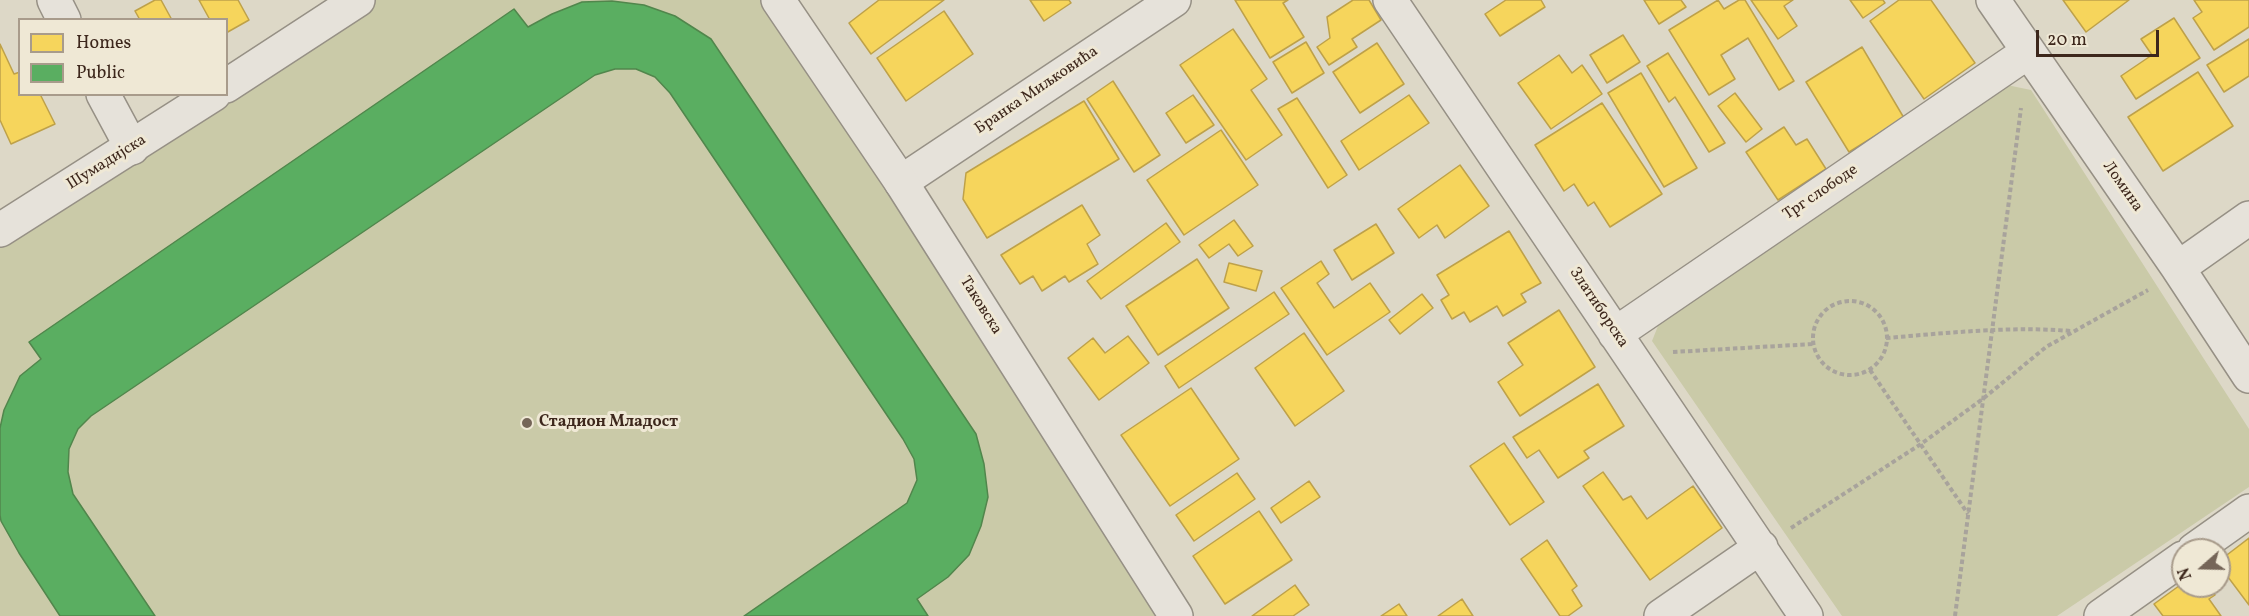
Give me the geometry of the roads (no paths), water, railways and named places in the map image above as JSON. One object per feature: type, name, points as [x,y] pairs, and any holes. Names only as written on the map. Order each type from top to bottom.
[{"type":"street","points":[[54,0],[63,18]]},
{"type":"street","points":[[228,85],[358,0]]},
{"type":"street","name":"Таковска","points":[[778,0],[901,182],[1176,616]]},
{"type":"street","name":"Бранка Миљковића","points":[[901,182],[1174,0]]},
{"type":"street","name":"Златиборска","points":[[1390,0],[1806,616]]},
{"type":"street","name":"Ломина","points":[[1993,0],[2178,268],[2249,376]]},
{"type":"street","name":"Трг слободе","points":[[1622,344],[2028,52]]},
{"type":"street","points":[[105,96],[132,148]]},
{"type":"street","name":"Шумадијска","points":[[0,230],[211,96]]},
{"type":"street","points":[[2178,268],[2249,218]]},
{"type":"street","points":[[2211,538],[2249,511]]},
{"type":"street","points":[[1660,616],[1761,548]]},
{"type":"street","points":[[2101,616],[2171,566]]},
{"type":"place","name":"Стадион Младост","points":[[527,423]]}]
